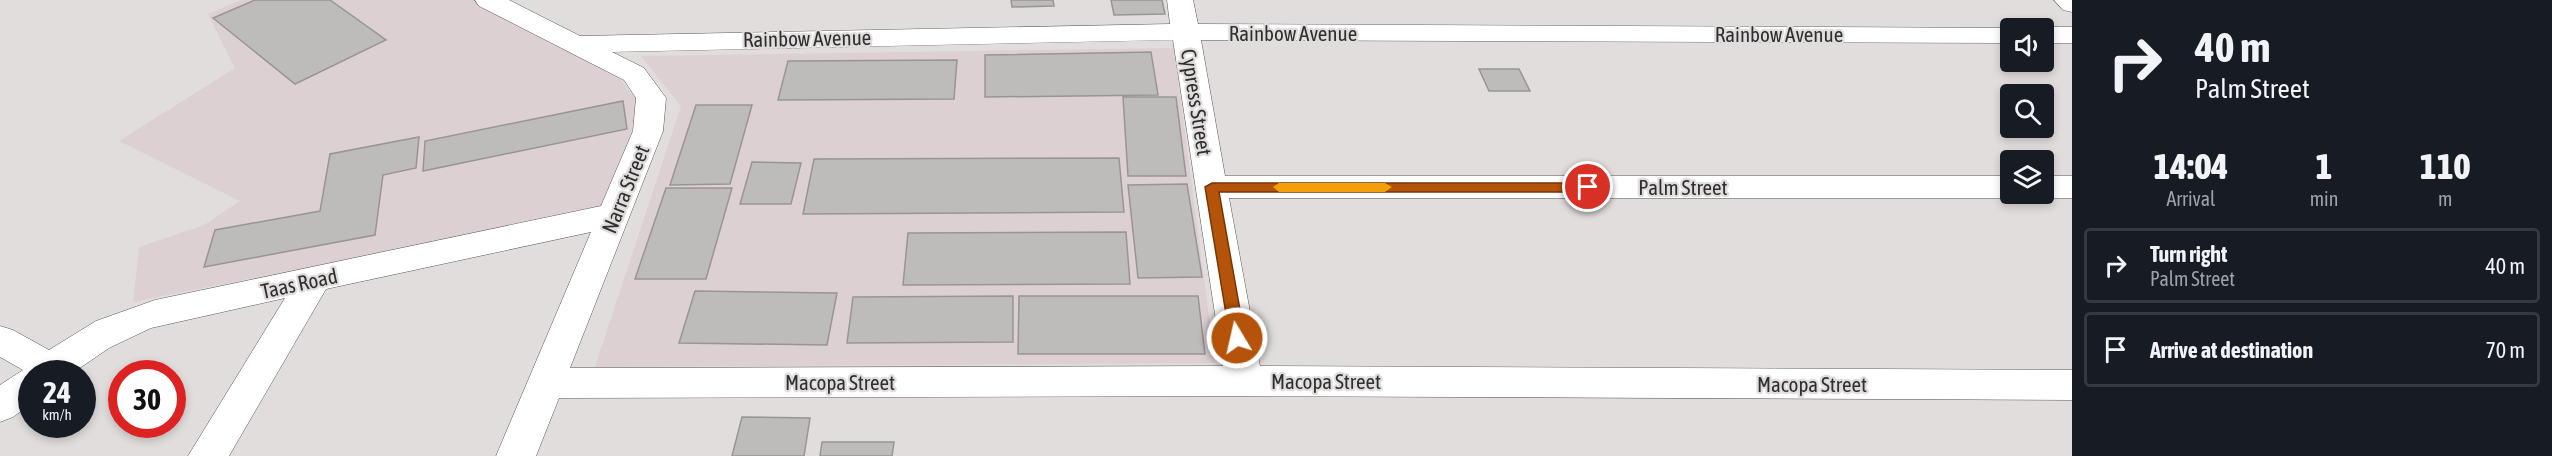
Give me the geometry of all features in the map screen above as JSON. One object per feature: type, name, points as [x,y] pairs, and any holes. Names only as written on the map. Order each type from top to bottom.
[{"type":"street","name":"Narra Street","points":[[488,0],[634,74],[651,98],[648,131],[516,456]]},
{"type":"street","name":"Cypress Street","points":[[1180,0],[1244,381]]},
{"type":"street","points":[[2067,0],[2072,4]]},
{"type":"street","name":"Rainbow Avenue","points":[[576,44],[1186,32],[2000,35]]},
{"type":"street","points":[[2054,35],[2072,35]]},
{"type":"street","name":"Palm Street","points":[[1212,187],[2000,187]]},
{"type":"street","points":[[2054,187],[2072,187]]},
{"type":"street","name":"Taas Road","points":[[61,360],[87,341],[118,325],[155,313],[615,215]]},
{"type":"street","points":[[208,456],[314,280]]},
{"type":"street","points":[[0,340],[25,360]]},
{"type":"street","name":"Macopa Street","points":[[544,383],[1244,381],[2072,385]]},
{"type":"street","name":"Taas Road","points":[[0,406],[18,392]]},
{"type":"shaded area","points":[[241,0],[475,0],[619,78],[638,101],[632,132],[604,208],[133,302],[139,247],[204,225],[240,201],[119,141],[235,68],[208,14]]},
{"type":"shaded area","points":[[1174,48],[1215,363],[595,367],[681,106],[641,56]]},
{"type":"building","points":[[255,0],[330,0],[386,40],[295,84],[213,18]]},
{"type":"building","points":[[1011,0],[1053,0],[1054,6],[1012,7]]},
{"type":"building","points":[[1111,0],[1162,0],[1165,14],[1114,15]]},
{"type":"building","points":[[1151,52],[1158,95],[985,97],[985,55]]},
{"type":"building","points":[[957,60],[954,99],[778,100],[788,61]]},
{"type":"building","points":[[1479,69],[1519,69],[1530,91],[1489,91]]},
{"type":"building","points":[[1123,97],[1176,97],[1186,176],[1128,176]]},
{"type":"building","points":[[623,101],[627,129],[423,171],[425,141]]},
{"type":"building","points":[[696,105],[752,105],[730,184],[670,185]]},
{"type":"building","points":[[419,137],[416,168],[383,175],[375,235],[204,267],[215,230],[320,211],[330,154]]},
{"type":"building","points":[[1119,158],[1124,212],[803,214],[814,159]]},
{"type":"building","points":[[752,162],[801,163],[791,204],[740,204]]},
{"type":"building","points":[[1187,184],[1202,277],[1138,278],[1128,185]]},
{"type":"building","points":[[666,188],[732,188],[706,279],[635,279]]},
{"type":"building","points":[[1126,232],[1130,284],[903,285],[908,233]]},
{"type":"building","points":[[695,291],[837,293],[827,345],[679,343]]},
{"type":"building","points":[[1013,296],[1013,342],[847,343],[853,297]]},
{"type":"building","points":[[1019,296],[1198,296],[1205,354],[1018,354]]},
{"type":"building","points":[[742,417],[810,418],[804,456],[732,456]]},
{"type":"building","points":[[822,442],[894,442],[892,456],[820,456]]},
{"type":"slow traffic","points":[[1279,187],[1385,187]]},
{"type":"route","points":[[1237,338],[1212,187],[1588,187]]}]
